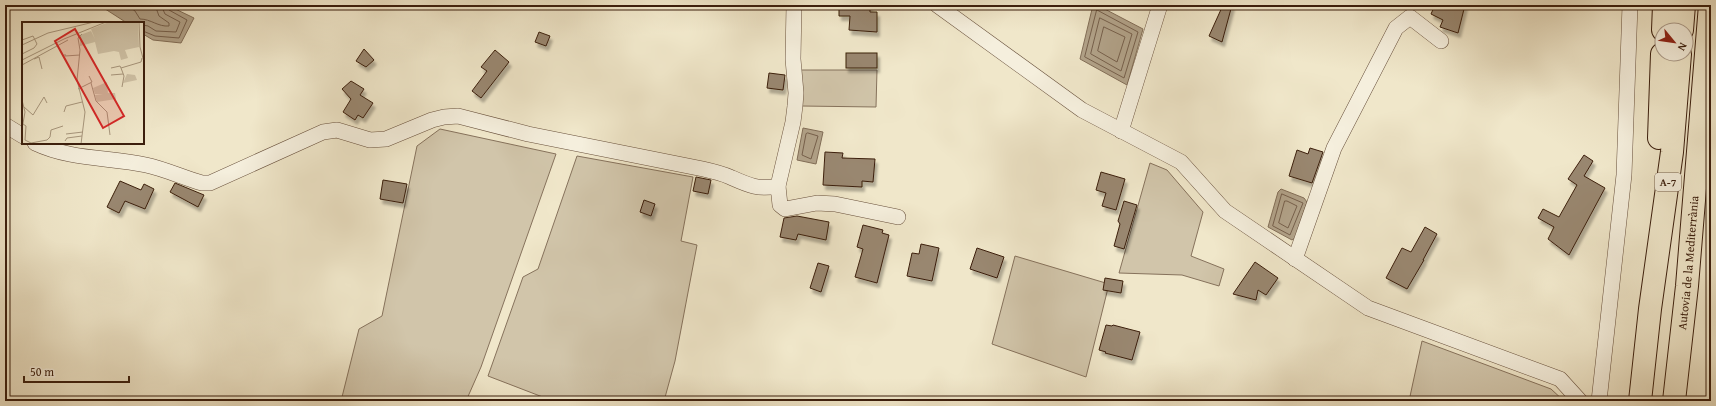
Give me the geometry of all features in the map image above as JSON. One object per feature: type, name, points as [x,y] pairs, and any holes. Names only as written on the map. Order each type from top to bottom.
[{"type":"highway","points":[[1663,22],[1664,5]]},
{"type":"highway","points":[[1683,22],[1684,5]]},
{"type":"highway","name":"Autovia de la Mediterrània","points":[[1674,401],[1687,286],[1710,5]]},
{"type":"highway","points":[[1650,309],[1655,238],[1662,62]]},
{"type":"highway","name":"A-7","points":[[1640,401],[1650,309],[1672,152],[1679,62]]},
{"type":"street","points":[[794,5],[793,59],[796,93],[793,122],[778,186],[780,206],[785,209],[817,203],[835,204],[898,217]]},
{"type":"street","points":[[937,5],[1082,110],[1181,162],[1225,211],[1368,308],[1560,379],[1580,401]]},
{"type":"street","points":[[1121,131],[1160,5]]},
{"type":"street","points":[[1599,401],[1624,175],[1630,5]]},
{"type":"street","points":[[1295,259],[1334,148],[1396,28],[1410,17],[1441,41]]},
{"type":"street","points":[[37,144],[49,150],[66,154],[148,165],[202,183],[210,182],[323,132],[337,130],[361,138],[378,140],[386,139],[432,120],[458,116],[528,134],[702,169],[729,176],[753,187],[769,188],[778,186]]},
{"type":"street","points":[[5,125],[22,135]]},
{"type":"shaded area","points":[[800,70],[877,70],[876,107],[801,106]]},
{"type":"shaded area","points":[[440,129],[556,154],[481,367],[466,401],[341,401],[359,329],[382,316],[417,146]]},
{"type":"shaded area","points":[[577,156],[693,177],[681,241],[697,245],[675,361],[664,401],[553,401],[488,376],[523,277],[538,269]]},
{"type":"shaded area","points":[[1150,163],[1167,170],[1203,212],[1191,256],[1224,269],[1219,286],[1182,275],[1119,273]]},
{"type":"shaded area","points":[[1015,256],[1109,284],[1086,377],[992,344]]},
{"type":"shaded area","points":[[1422,341],[1551,389],[1564,401],[1409,401]]},
{"type":"water","points":[[99,5],[167,5],[194,18],[181,43],[153,40],[144,35],[144,22],[125,22]]},
{"type":"water","points":[[1093,5],[1097,5],[1143,29],[1127,85],[1080,59]]},
{"type":"water","points":[[803,128],[823,132],[816,164],[797,160]]},
{"type":"water","points":[[1281,189],[1304,198],[1307,202],[1295,238],[1292,240],[1268,227],[1278,192]]},
{"type":"building","points":[[839,5],[870,5],[870,12],[877,12],[877,32],[849,30],[850,16],[839,16]]},
{"type":"building","points":[[1223,5],[1232,5],[1222,42],[1209,36]]},
{"type":"building","points":[[1435,5],[1465,5],[1458,33],[1440,27],[1443,20],[1431,14]]},
{"type":"building","points":[[539,32],[550,36],[546,46],[535,42]]},
{"type":"building","points":[[364,49],[374,60],[366,67],[356,61]]},
{"type":"building","points":[[495,50],[509,62],[481,98],[472,91],[487,71],[481,67]]},
{"type":"building","points":[[846,53],[877,53],[877,68],[846,68]]},
{"type":"building","points":[[769,73],[785,75],[783,90],[767,88]]},
{"type":"building","points":[[351,81],[364,89],[360,95],[373,103],[363,118],[358,115],[355,120],[343,112],[351,99],[342,89]]},
{"type":"building","points":[[1310,148],[1323,152],[1312,183],[1289,176],[1297,150],[1308,154]]},
{"type":"building","points":[[825,152],[843,153],[842,158],[875,159],[873,182],[862,181],[862,187],[823,185]]},
{"type":"building","points":[[1584,155],[1593,161],[1584,176],[1605,188],[1569,255],[1548,239],[1554,227],[1538,218],[1543,209],[1559,217],[1577,185],[1568,179]]},
{"type":"building","points":[[1101,172],[1125,179],[1116,210],[1102,206],[1106,193],[1096,190]]},
{"type":"building","points":[[696,177],[711,180],[708,194],[693,191]]},
{"type":"building","points":[[383,180],[407,184],[403,203],[380,199]]},
{"type":"building","points":[[120,181],[141,190],[144,184],[154,189],[145,209],[125,201],[119,213],[107,207]]},
{"type":"building","points":[[175,183],[204,195],[198,207],[170,192]]},
{"type":"building","points":[[644,200],[655,204],[651,216],[640,212]]},
{"type":"building","points":[[1124,201],[1137,205],[1124,249],[1114,246],[1120,224],[1118,221]]},
{"type":"building","points":[[797,216],[829,222],[826,240],[798,234],[796,240],[780,237],[784,218]]},
{"type":"building","points":[[863,225],[883,230],[882,233],[889,235],[877,283],[855,277],[863,249],[857,247]]},
{"type":"building","points":[[1425,227],[1437,234],[1407,289],[1386,278],[1402,248],[1411,252]]},
{"type":"building","points":[[921,244],[939,248],[932,281],[907,276],[912,253],[919,254]]},
{"type":"building","points":[[977,248],[1004,257],[997,278],[970,269]]},
{"type":"building","points":[[1255,262],[1278,278],[1266,295],[1258,290],[1256,300],[1233,294]]},
{"type":"building","points":[[818,263],[829,266],[821,292],[810,288]]},
{"type":"building","points":[[1105,278],[1123,281],[1121,293],[1103,290]]},
{"type":"building","points":[[1106,325],[1113,325],[1140,332],[1132,360],[1099,350]]}]
